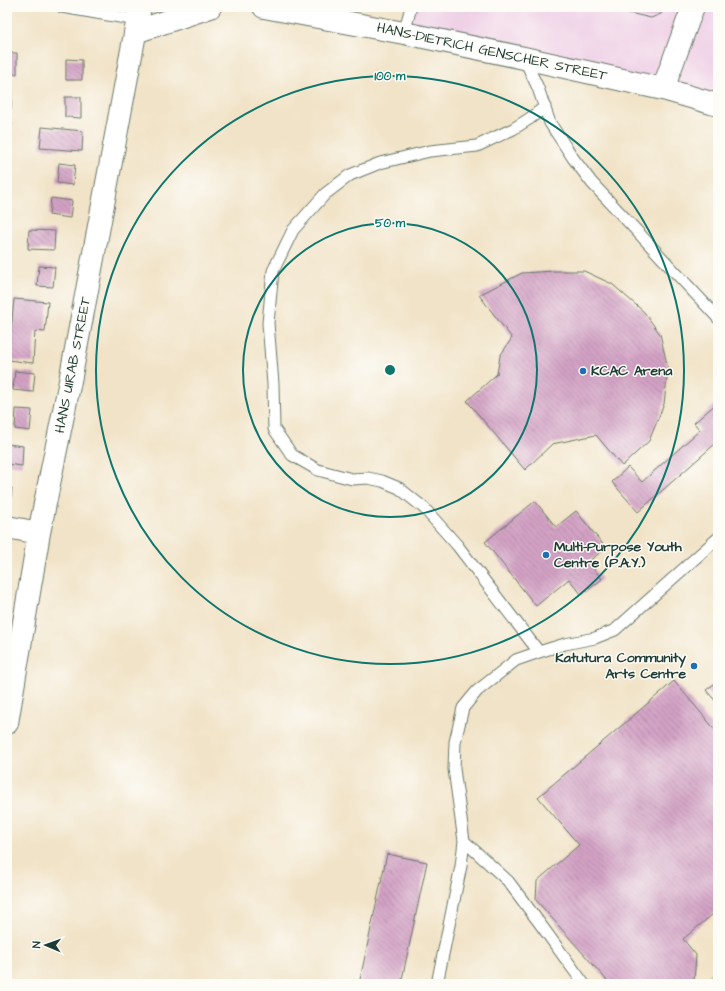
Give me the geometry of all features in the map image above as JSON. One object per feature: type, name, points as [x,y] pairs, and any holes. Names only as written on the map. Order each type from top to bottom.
[{"type":"street","points":[[137,20],[210,7]]},
{"type":"street","name":"HANS-DIETRICH GENSCHER STREET","points":[[264,7],[404,33],[524,58],[663,89],[718,105]]},
{"type":"street","points":[[663,89],[693,7]]},
{"type":"street","name":"HANS UIRAB STREET","points":[[7,723],[39,533],[72,373],[137,20]]},
{"type":"street","points":[[7,527],[39,533]]},
{"type":"lane","points":[[62,7],[137,20]]},
{"type":"lane","points":[[404,33],[411,7]]},
{"type":"lane","points":[[524,58],[538,88],[550,123],[572,158],[592,183],[718,318]]},
{"type":"lane","points":[[539,652],[457,545],[424,508],[399,488],[382,481],[368,478],[352,479],[318,470],[292,455],[274,429],[273,384],[268,323],[272,271],[293,230],[325,194],[350,175],[380,164],[430,151],[477,146],[513,129],[545,108]]},
{"type":"lane","points":[[437,984],[461,866],[464,840],[454,769],[455,742],[463,708],[477,691],[516,660],[565,644],[596,638],[615,630],[718,538]]},
{"type":"lane","points":[[464,840],[508,881],[584,984]]},
{"type":"shaded area","points":[[411,7],[718,7],[718,105],[404,33]]},
{"type":"green space","points":[[718,967],[718,984],[699,984]]},
{"type":"building","points":[[626,7],[663,7],[661,14],[651,18],[625,12]]},
{"type":"building","points":[[7,53],[17,53],[17,74],[7,74]]},
{"type":"building","points":[[66,59],[82,60],[82,80],[66,80]]},
{"type":"building","points":[[7,88],[12,88],[11,109],[7,109]]},
{"type":"building","points":[[65,97],[81,97],[81,118],[65,117]]},
{"type":"building","points":[[7,122],[12,123],[9,147],[7,146]]},
{"type":"building","points":[[42,127],[83,131],[82,151],[40,148]]},
{"type":"building","points":[[59,163],[75,165],[73,185],[57,183]]},
{"type":"building","points":[[51,198],[72,201],[70,218],[49,215]]},
{"type":"building","points":[[29,230],[55,231],[54,250],[28,249]]},
{"type":"building","points":[[39,266],[55,267],[53,287],[37,286]]},
{"type":"building","name":"KCAC Arena","points":[[584,271],[612,284],[644,312],[660,334],[668,369],[664,404],[649,441],[622,466],[596,435],[552,444],[525,470],[467,401],[497,374],[500,356],[512,338],[479,295],[522,273]]},
{"type":"building","points":[[14,299],[48,302],[45,332],[35,331],[33,363],[8,360]]},
{"type":"building","points":[[15,371],[35,373],[33,392],[13,390]]},
{"type":"building","points":[[718,402],[718,445],[716,443],[638,512],[612,482],[628,467],[642,482],[700,430],[694,423]]},
{"type":"building","points":[[16,409],[32,410],[30,431],[15,429]]},
{"type":"building","points":[[7,444],[23,446],[22,466],[7,464]]},
{"type":"building","points":[[7,488],[12,488],[10,504],[7,504]]},
{"type":"building","name":"Multi-Purpose Youth Centre (P.A.Y.)","points":[[535,501],[556,527],[576,511],[606,548],[588,562],[602,579],[582,595],[569,579],[536,606],[485,542]]},
{"type":"building","points":[[674,681],[718,733],[718,910],[683,939],[696,955],[694,981],[691,984],[610,984],[536,900],[537,881],[579,845],[538,797]]},
{"type":"building","points":[[718,681],[718,704],[706,690]]},
{"type":"building","points":[[387,854],[427,862],[401,984],[359,984]]},
{"type":"place","name":"KCAC Arena","points":[[583,371]]},
{"type":"place","name":"Multi-Purpose Youth Centre (P.A.Y.)","points":[[546,555]]},
{"type":"place","name":"Katutura Community Arts Centre","points":[[694,666]]}]
